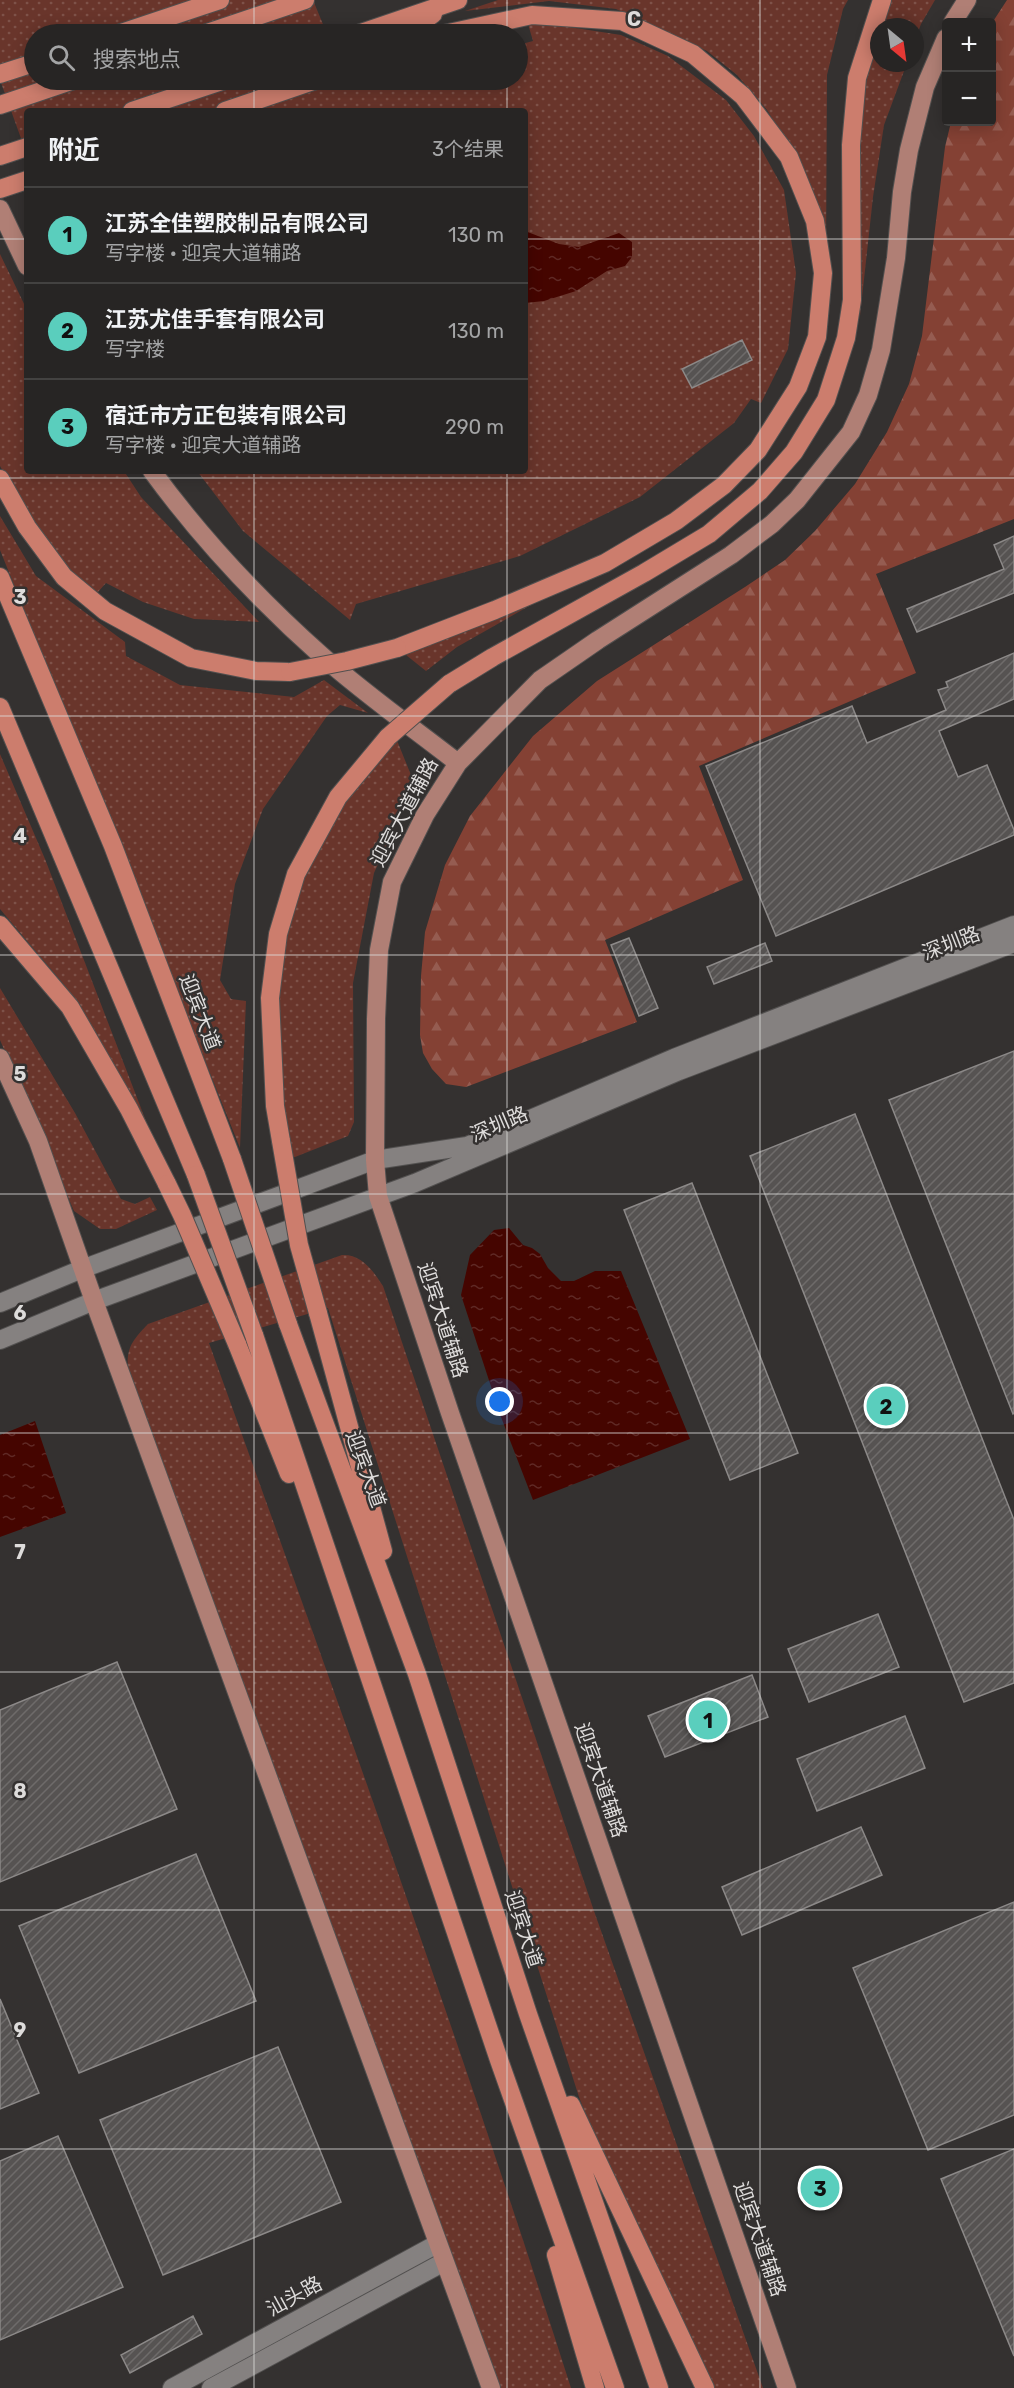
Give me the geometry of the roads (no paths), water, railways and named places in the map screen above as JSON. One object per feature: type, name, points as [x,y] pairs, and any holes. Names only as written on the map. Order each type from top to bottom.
[{"type":"highway","points":[[148,24],[220,0]]},
{"type":"highway","points":[[234,24],[305,0]]},
{"type":"highway","points":[[417,1674],[299,1245],[275,1106],[270,998],[278,934],[296,873],[301,864],[339,797],[388,737],[449,684],[709,534],[760,491],[794,452],[826,400],[846,338],[852,300],[851,145],[857,78],[882,0]]},
{"type":"highway","points":[[387,24],[452,2]]},
{"type":"highway","points":[[420,24],[452,2]]},
{"type":"highway","points":[[0,479],[27,527],[64,577],[105,611],[191,658],[256,670],[290,672],[347,662],[397,648],[495,610],[605,563],[676,521],[724,485],[758,450],[798,387],[817,337],[823,273],[815,221],[789,157],[743,96],[693,54],[622,21],[532,15],[490,24]]},
{"type":"highway","points":[[0,74],[24,66]]},
{"type":"highway","points":[[0,105],[44,90]]},
{"type":"highway","points":[[141,108],[195,90]]},
{"type":"highway","points":[[234,108],[287,90]]},
{"type":"highway","points":[[0,156],[24,148]]},
{"type":"highway","points":[[0,189],[24,181]]},
{"type":"highway","name":"迎宾大道","points":[[0,577],[113,846],[232,1159],[288,1324],[417,1674],[528,2014],[659,2388]]},
{"type":"highway","points":[[0,706],[196,1175],[254,1335],[499,2060],[615,2388]]},
{"type":"highway","points":[[0,925],[70,1007],[129,1109],[167,1184],[237,1344],[366,1664]]},
{"type":"highway","points":[[528,2014],[705,2388]]},
{"type":"highway","points":[[499,2060],[595,2388]]},
{"type":"main road","points":[[955,18],[966,0]]},
{"type":"main road","points":[[458,763],[540,680],[731,555],[772,524],[797,500],[851,432],[868,395],[881,350],[896,258],[902,192],[909,150],[925,87],[942,47]]},
{"type":"main road","points":[[0,209],[24,260]]},
{"type":"main road","name":"迎宾大道辅路","points":[[154,474],[174,501],[223,557],[285,621],[322,656],[458,763],[425,816],[392,882],[379,950],[375,1160],[378,1196],[453,1424],[788,2388]]},
{"type":"main road","points":[[0,1058],[38,1141],[82,1269],[491,2388]]},
{"type":"street","name":"深圳路","points":[[0,1303],[82,1269],[375,1160],[467,1146],[674,1058],[1014,924]]},
{"type":"street","name":"深圳路","points":[[0,1340],[94,1301],[476,1159],[679,1071],[1014,943]]},
{"type":"street","name":"汕头路","points":[[172,2388],[437,2244]]},
{"type":"street","name":"汕头路","points":[[211,2388],[444,2262]]},
{"type":"water","points":[[528,232],[559,244],[579,247],[619,233],[632,242],[632,257],[625,266],[607,271],[576,291],[544,301],[528,303]]},
{"type":"water","points":[[509,1228],[523,1245],[540,1254],[548,1268],[561,1281],[574,1281],[595,1271],[621,1271],[690,1439],[533,1500],[501,1417],[461,1295],[470,1255],[494,1230]]},
{"type":"water","points":[[35,1421],[66,1513],[0,1537],[0,1435]]},
{"type":"place","name":"江苏尤佳手套有限公司","points":[[886,1406]]},
{"type":"place","name":"江苏全佳塑胶制品有限公司","points":[[708,1720]]},
{"type":"place","name":"宿迁市方正包装有限公司","points":[[820,2188]]}]
